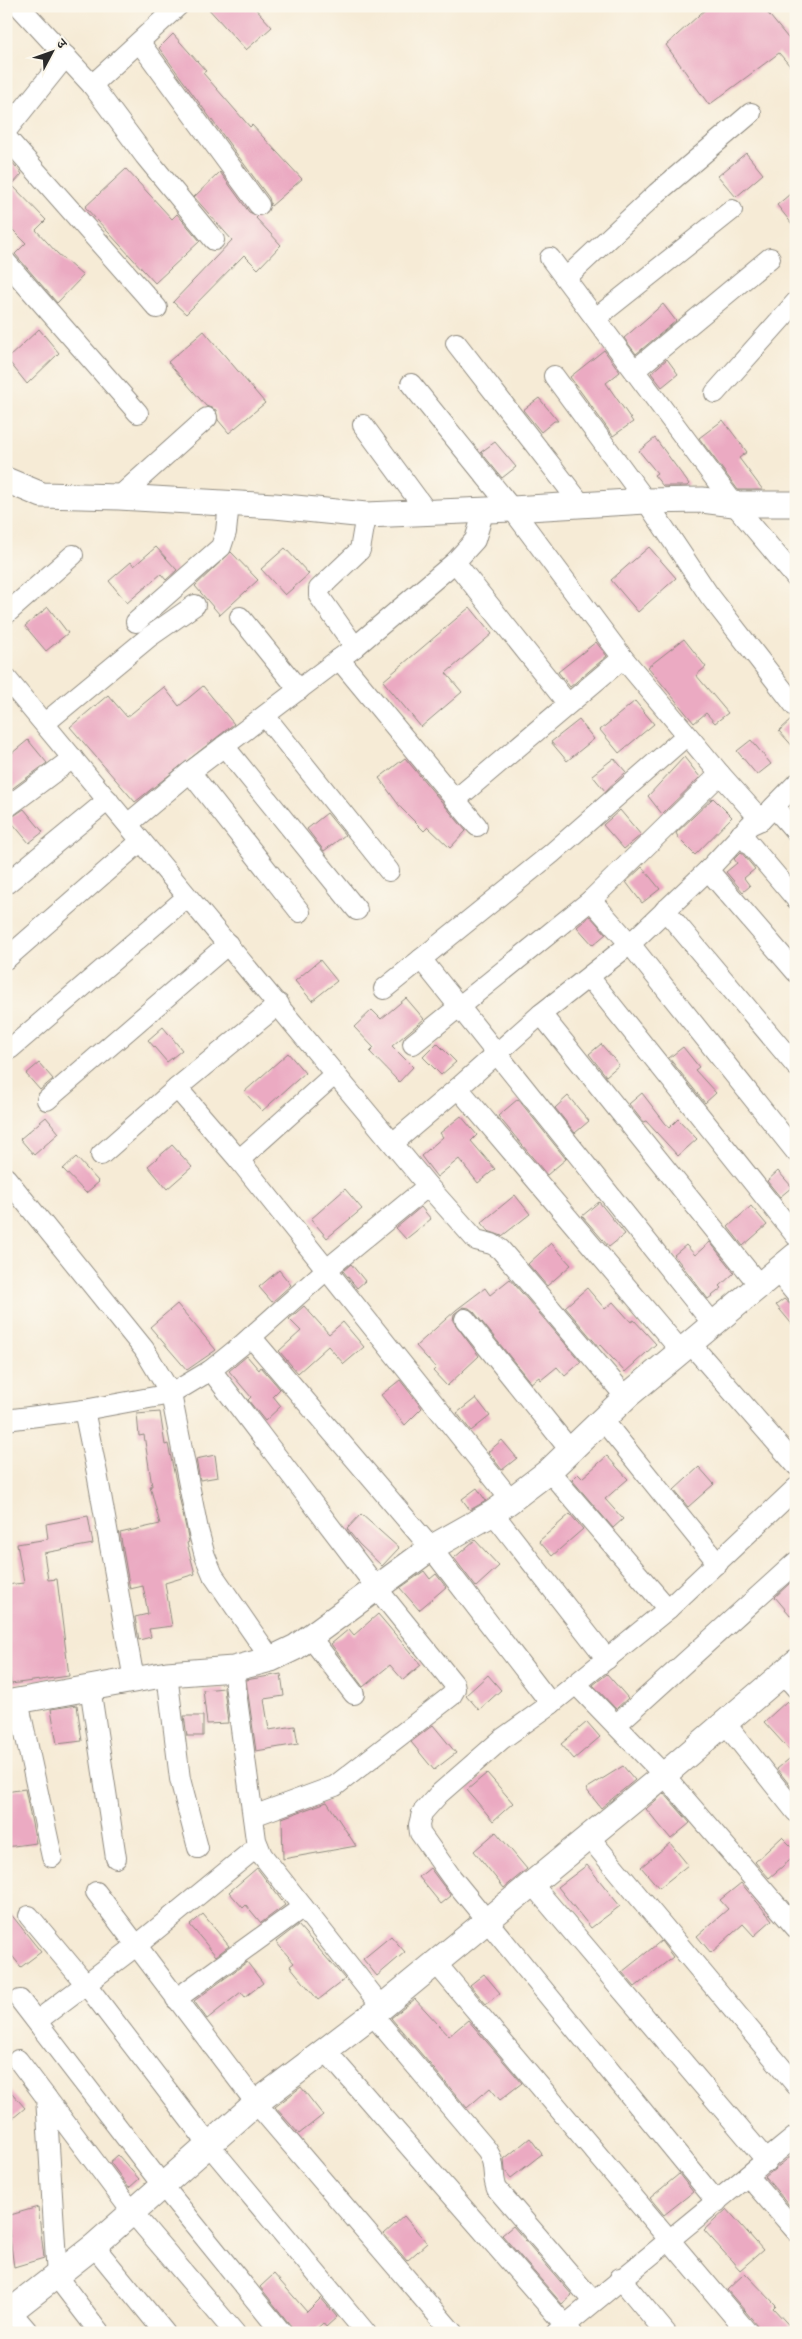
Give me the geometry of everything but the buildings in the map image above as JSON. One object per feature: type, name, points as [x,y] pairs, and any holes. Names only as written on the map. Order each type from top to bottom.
[{"type":"street","points":[[18,6],[92,86],[145,156],[214,240]]},
{"type":"street","points":[[92,86],[178,6]]},
{"type":"street","points":[[140,43],[259,205]]},
{"type":"street","points":[[6,131],[66,56]]},
{"type":"street","points":[[566,278],[657,193],[751,113]]},
{"type":"street","points":[[6,137],[157,308]]},
{"type":"street","points":[[596,318],[732,210]]},
{"type":"street","points":[[550,258],[734,504],[796,578]]},
{"type":"street","points":[[634,370],[770,258]]},
{"type":"street","points":[[6,262],[138,413]]},
{"type":"street","points":[[715,393],[796,302]]},
{"type":"street","points":[[456,343],[581,504]]},
{"type":"street","points":[[554,376],[646,500],[709,595],[796,707]]},
{"type":"street","points":[[411,384],[512,509],[623,658],[720,774],[768,813],[796,832]]},
{"type":"street","points":[[119,497],[207,418]]},
{"type":"street","points":[[364,425],[427,512]]},
{"type":"street","points":[[6,480],[42,495],[119,497],[366,515],[512,509],[646,500],[702,500],[734,504],[796,504]]},
{"type":"street","points":[[136,622],[221,547],[226,532],[229,504]]},
{"type":"street","points":[[128,824],[190,772],[355,647],[455,562],[475,540],[484,510]]},
{"type":"street","points":[[355,647],[318,596],[319,589],[360,550],[366,515]]},
{"type":"street","points":[[6,614],[72,555]]},
{"type":"street","points":[[455,562],[568,704]]},
{"type":"street","points":[[44,722],[149,637],[194,605]]},
{"type":"street","points":[[240,617],[299,690]]},
{"type":"street","points":[[455,800],[623,658]]},
{"type":"street","points":[[339,659],[476,826]]},
{"type":"street","points":[[10,689],[44,722],[428,1186],[476,1240],[492,1244],[500,1249],[626,1397]]},
{"type":"street","points":[[264,716],[389,871]]},
{"type":"street","points":[[384,989],[551,854],[687,735]]},
{"type":"street","points":[[224,746],[356,910]]},
{"type":"street","points":[[6,808],[73,758]]},
{"type":"street","points":[[190,772],[300,912]]},
{"type":"street","points":[[413,1044],[591,900],[720,774]]},
{"type":"street","points":[[393,1143],[541,1014],[630,944],[708,870],[750,825],[768,813],[796,784]]},
{"type":"street","points":[[6,884],[108,800]]},
{"type":"street","points":[[741,834],[796,899]]},
{"type":"street","points":[[6,959],[141,841]]},
{"type":"street","points":[[708,870],[796,972]]},
{"type":"street","points":[[10,1049],[187,897]]},
{"type":"street","points":[[591,900],[630,944],[796,1152]]},
{"type":"street","points":[[665,910],[796,1066]]},
{"type":"street","points":[[47,1100],[228,944]]},
{"type":"street","points":[[421,960],[714,1324]]},
{"type":"street","points":[[589,977],[796,1236]]},
{"type":"street","points":[[101,1155],[278,1004]]},
{"type":"street","points":[[541,1014],[768,1279],[796,1294]]},
{"type":"street","points":[[239,1160],[335,1074]]},
{"type":"street","points":[[178,1088],[239,1160],[326,1270],[502,1507],[607,1659]]},
{"type":"street","points":[[458,1088],[686,1347],[796,1465]]},
{"type":"street","points":[[6,1178],[144,1349],[171,1394],[198,1530],[205,1556],[213,1575],[271,1659]]},
{"type":"street","points":[[6,1420],[84,1410],[171,1394],[211,1370],[326,1270],[428,1186]]},
{"type":"street","points":[[52,1857],[12,1702],[167,1674],[233,1669],[271,1659],[311,1638],[431,1548],[502,1507],[549,1471],[626,1397],[796,1255]]},
{"type":"street","points":[[465,1319],[570,1450]]},
{"type":"street","points":[[251,1337],[431,1548],[551,1704]]},
{"type":"street","points":[[211,1370],[456,1689],[451,1696],[335,1786],[253,1816]]},
{"type":"street","points":[[84,1410],[98,1473],[134,1680]]},
{"type":"street","points":[[602,1419],[718,1563]]},
{"type":"street","points":[[549,1471],[668,1609]]},
{"type":"street","points":[[717,2202],[452,1878],[420,1833],[420,1819],[422,1813],[439,1794],[502,1739],[551,1704],[668,1609],[796,1488]]},
{"type":"street","points":[[616,1725],[796,1562]]},
{"type":"street","points":[[311,1638],[354,1694]]},
{"type":"street","points":[[233,1669],[253,1816],[258,1846],[262,1855],[303,1907],[377,2011],[487,2150],[493,2161],[497,2189],[593,2301]]},
{"type":"street","points":[[167,1674],[180,1779],[198,1848]]},
{"type":"street","points":[[29,2333],[9,2313],[133,2213],[256,2103],[377,2011],[725,1723],[791,1675]]},
{"type":"street","points":[[576,1684],[664,1775],[796,1928]]},
{"type":"street","points":[[90,1687],[116,1858]]},
{"type":"street","points":[[725,1723],[796,1812]]},
{"type":"street","points":[[588,1836],[796,2085]]},
{"type":"street","points":[[37,2021],[136,1946],[258,1846]]},
{"type":"street","points":[[532,1884],[767,2161]]},
{"type":"street","points":[[96,1892],[256,2103],[452,2333]]},
{"type":"street","points":[[176,1999],[303,1907]]},
{"type":"street","points":[[29,1916],[85,1983],[209,2146],[366,2333]]},
{"type":"street","points":[[435,1962],[748,2333]]},
{"type":"street","points":[[20,2000],[163,2186],[282,2333]]},
{"type":"street","points":[[326,2051],[564,2330],[593,2301],[620,2278],[794,2141]]},
{"type":"street","points":[[18,2060],[133,2213],[235,2333]]},
{"type":"street","points":[[46,2097],[57,2276],[100,2333]]},
{"type":"street","points":[[748,2176],[796,2231]]},
{"type":"street","points":[[94,2246],[164,2333]]},
{"type":"street","points":[[620,2278],[666,2333]]}]
